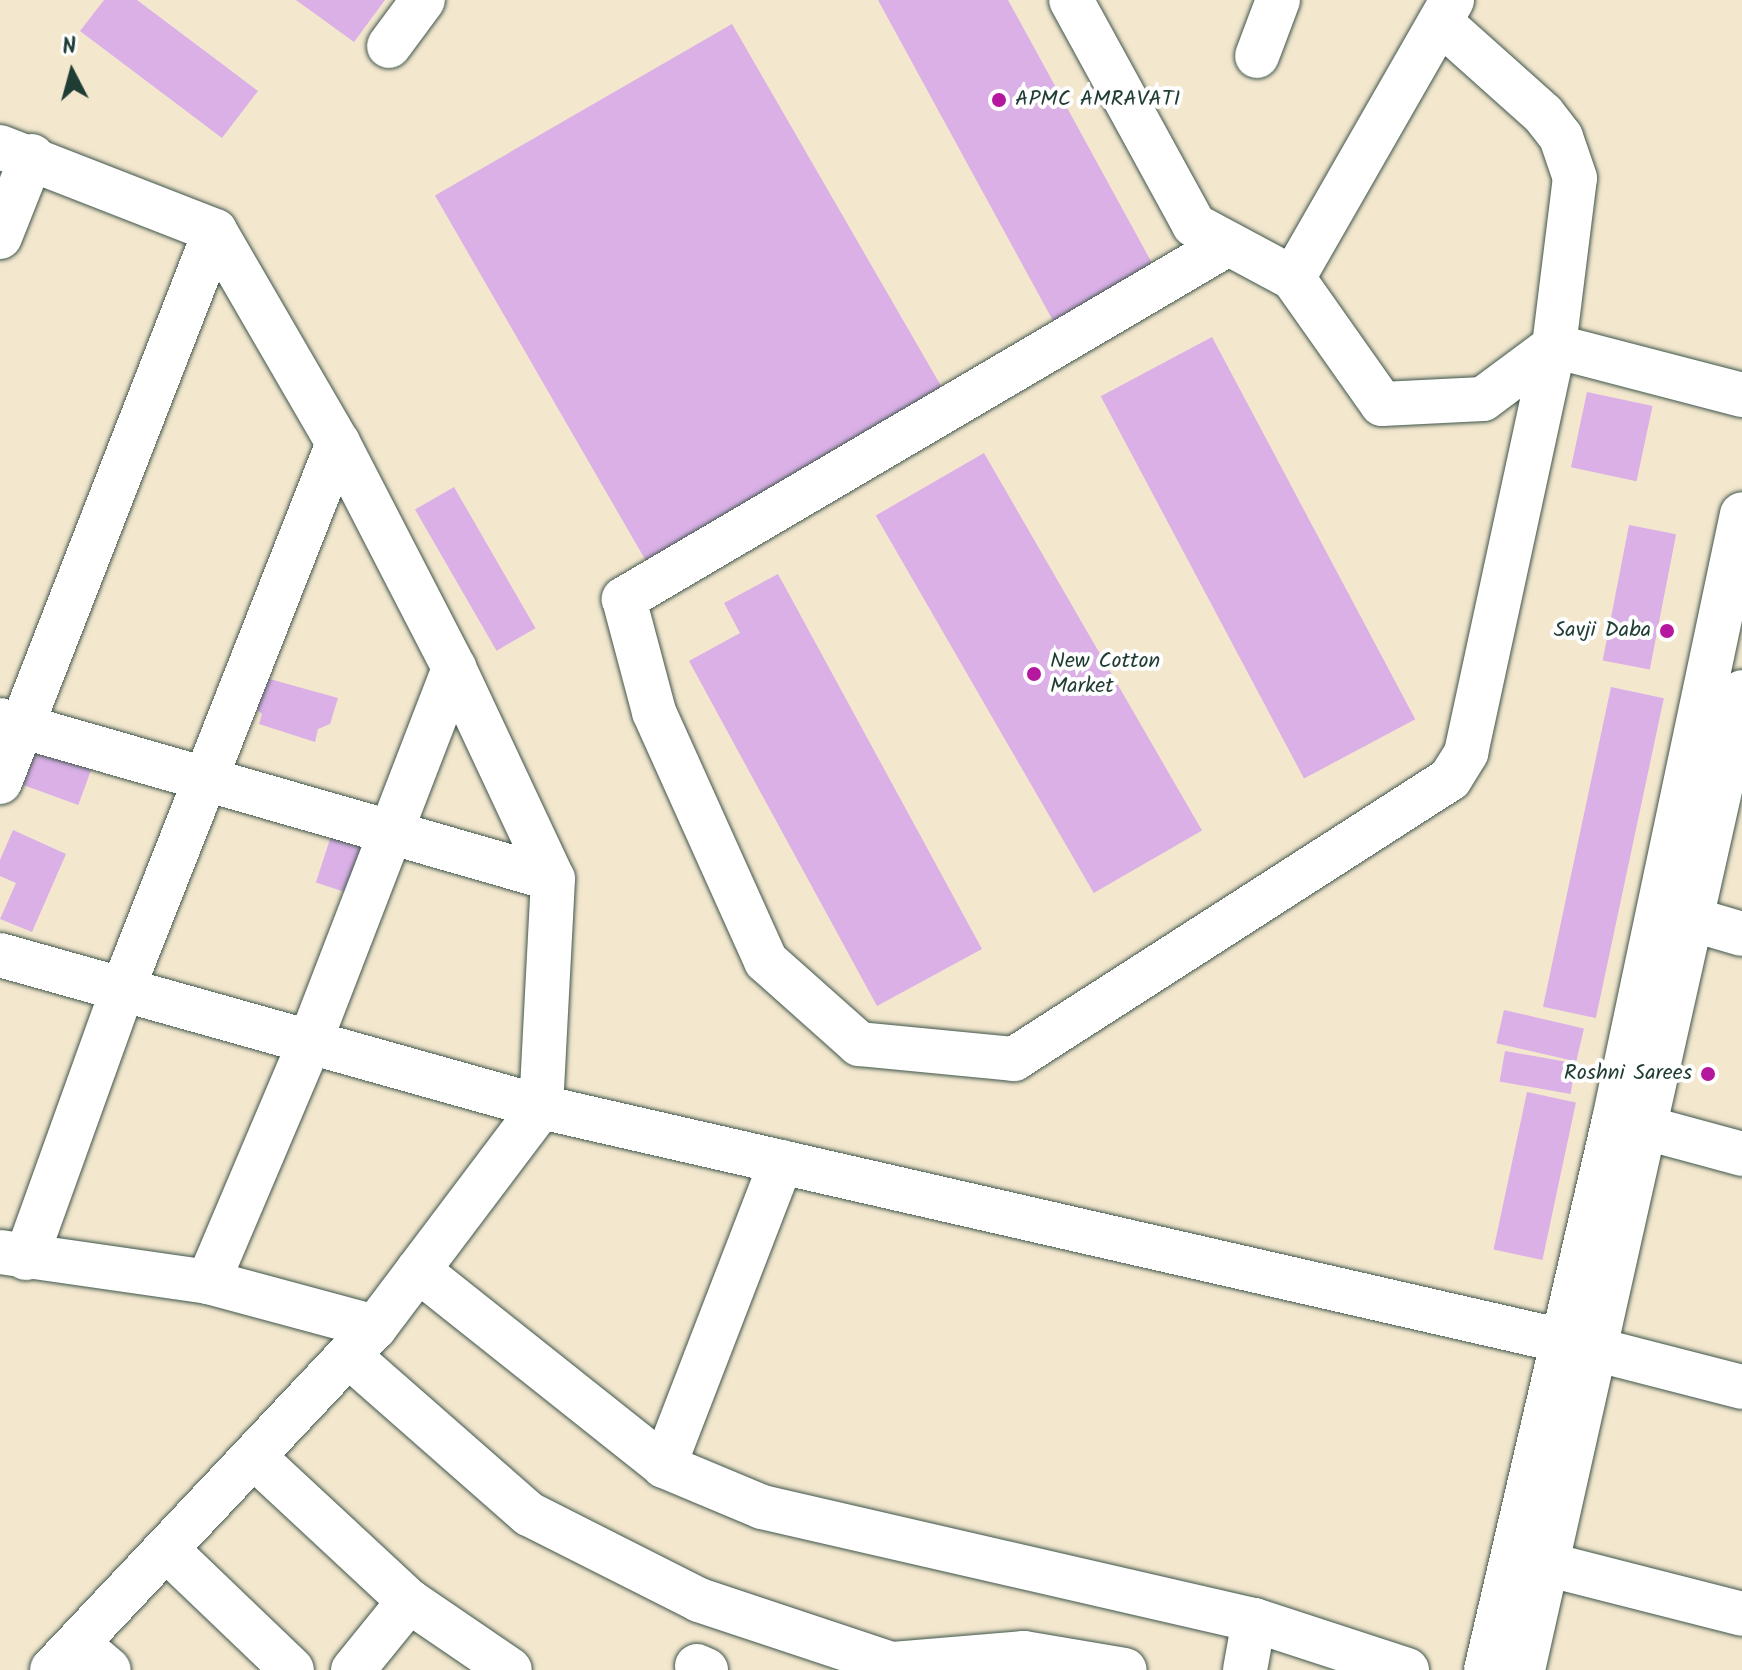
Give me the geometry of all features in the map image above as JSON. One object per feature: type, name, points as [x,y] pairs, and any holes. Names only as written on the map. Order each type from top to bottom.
[{"type":"street","points":[[389,46],[423,0]]},
{"type":"street","points":[[1071,0],[1194,225],[1293,278],[1382,404],[1483,399],[1554,346]]},
{"type":"street","points":[[1257,56],[1278,0]]},
{"type":"street","points":[[1228,244],[624,599],[654,712],[766,961],[859,1044],[1014,1059],[1450,779],[1466,753],[1554,346],[1575,178],[1566,151],[1543,114],[1446,11],[1293,278]]},
{"type":"street","points":[[0,237],[16,151],[215,231],[338,443],[454,668],[553,879],[541,1107],[362,1342],[167,1550],[80,1661]]},
{"type":"street","points":[[0,782],[11,723],[215,231]]},
{"type":"street","points":[[1554,346],[1742,395]]},
{"type":"street","points":[[338,443],[208,779],[13,1255],[208,1282],[362,1342],[529,1514],[699,1600],[902,1667],[1024,1653],[1125,1670]]},
{"type":"street","points":[[1486,1670],[1530,1560],[1630,1124],[1674,915],[1732,698],[1742,514]]},
{"type":"street","points":[[208,1282],[311,1039],[394,831],[454,668]]},
{"type":"street","points":[[11,723],[553,879]]},
{"type":"street","points":[[1674,915],[1742,934]]},
{"type":"street","points":[[0,955],[311,1039],[541,1107],[1579,1345],[1742,1387]]},
{"type":"street","points":[[1630,1124],[1742,1154]]},
{"type":"street","points":[[664,1466],[781,1162]]},
{"type":"street","points":[[418,1270],[664,1466],[762,1507],[1254,1620],[1407,1670]]},
{"type":"street","points":[[254,1457],[409,1601],[510,1670]]},
{"type":"street","points":[[167,1550],[292,1670]]},
{"type":"street","points":[[1530,1560],[1742,1614]]},
{"type":"street","points":[[1523,1670],[1530,1560]]},
{"type":"street","points":[[353,1670],[409,1601]]},
{"type":"street","points":[[1245,1670],[1254,1620]]},
{"type":"building","points":[[104,0],[137,0],[258,91],[222,138],[80,31]]},
{"type":"building","points":[[296,0],[385,0],[354,42]]},
{"type":"building","points":[[878,0],[1008,0],[1158,274],[1057,328]]},
{"type":"building","points":[[732,24],[944,390],[646,562],[435,196]]},
{"type":"building","points":[[1212,337],[1415,719],[1304,778],[1101,396]]},
{"type":"building","points":[[1587,392],[1653,406],[1637,481],[1571,467]]},
{"type":"building","points":[[984,453],[1202,831],[1094,893],[876,516]]},
{"type":"building","points":[[454,487],[536,628],[497,651],[415,510]]},
{"type":"building","points":[[1629,525],[1676,534],[1650,670],[1603,660]]},
{"type":"building","points":[[778,574],[982,949],[877,1006],[689,661],[740,633],[724,603]]},
{"type":"building","points":[[266,678],[338,698],[330,724],[318,729],[315,742],[259,724],[262,714],[253,706]]},
{"type":"building","points":[[1611,687],[1664,698],[1596,1018],[1543,1007]]},
{"type":"building","points":[[31,742],[93,765],[78,805],[16,782]]},
{"type":"building","points":[[13,830],[66,854],[32,932],[0,919],[16,883],[0,876],[0,860]]},
{"type":"building","points":[[331,836],[362,846],[347,893],[316,883]]},
{"type":"building","points":[[1504,1010],[1584,1028],[1576,1062],[1496,1043]]},
{"type":"building","points":[[1505,1051],[1576,1064],[1571,1094],[1500,1082]]},
{"type":"building","points":[[1527,1092],[1576,1102],[1542,1260],[1494,1249]]},
{"type":"place","name":"APMC AMRAVATI","points":[[999,100]]},
{"type":"place","name":"Savji Daba","points":[[1667,631]]},
{"type":"place","name":"New Cotton Market","points":[[1034,674]]},
{"type":"place","name":"Roshni Sarees","points":[[1708,1074]]}]
